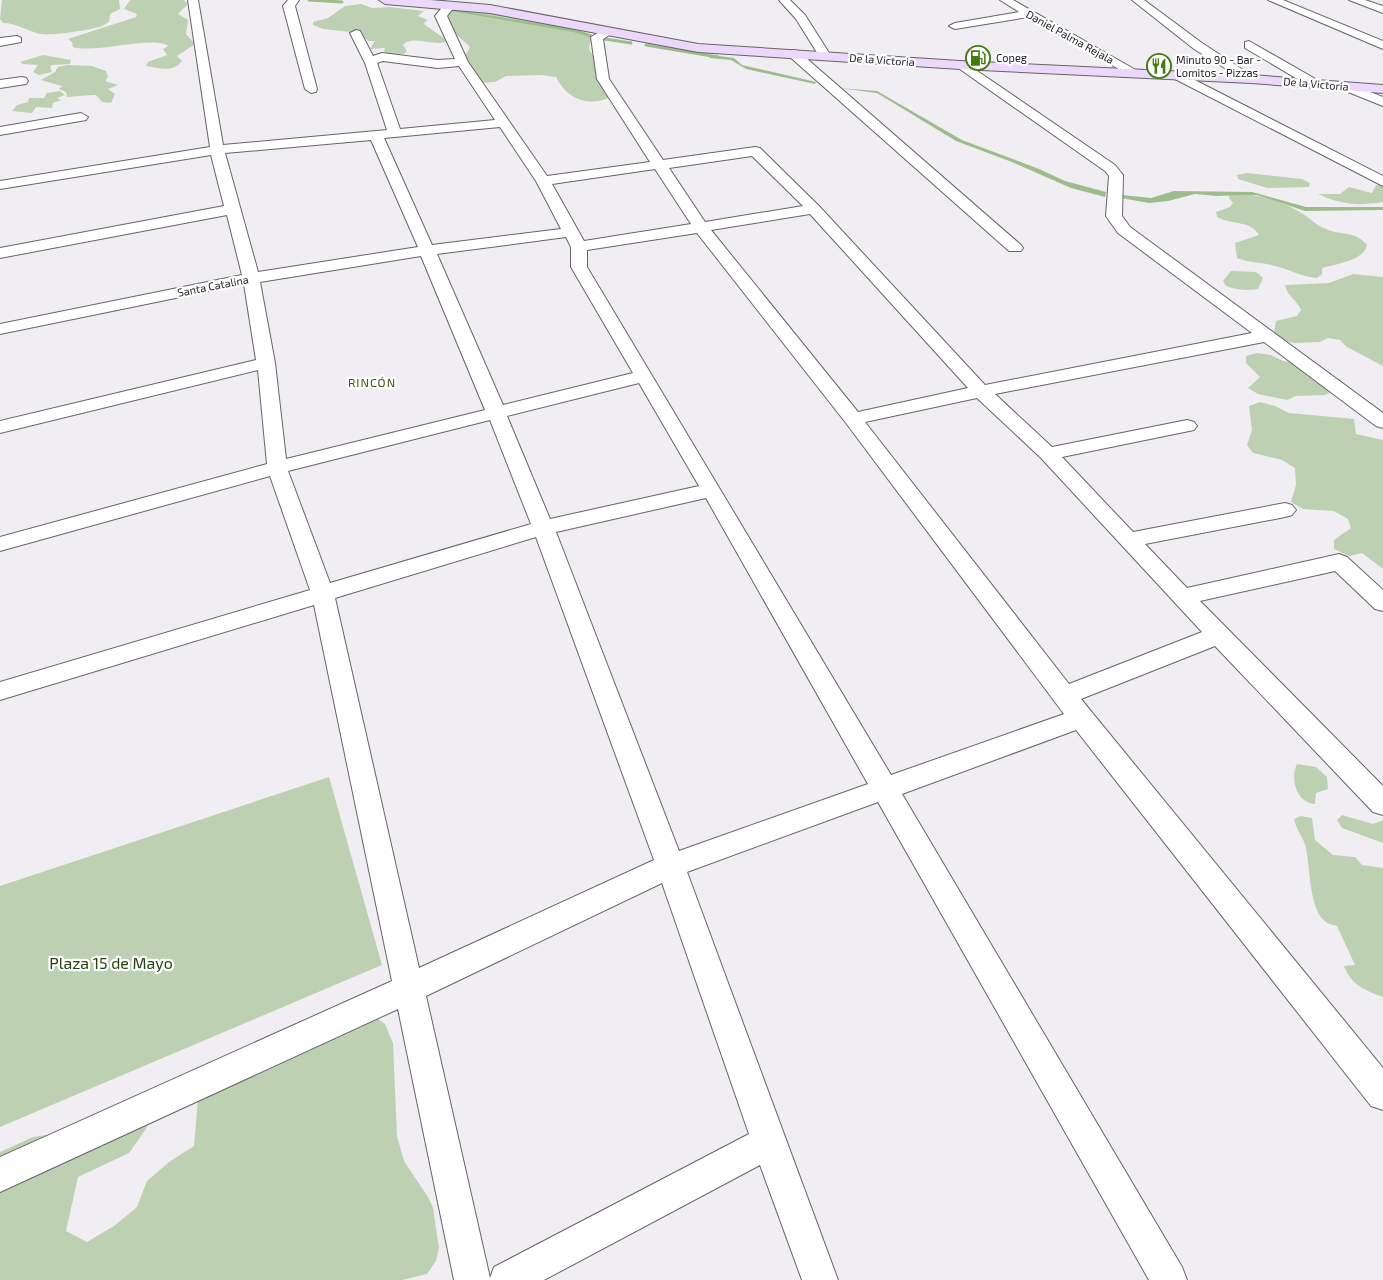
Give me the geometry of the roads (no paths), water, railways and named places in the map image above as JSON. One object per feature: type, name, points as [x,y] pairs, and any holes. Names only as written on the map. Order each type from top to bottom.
[{"type":"main road","name":"De la Victoria","points":[[385,0],[490,9],[698,48],[960,66],[1251,79],[1383,90]]},
{"type":"street","points":[[193,0],[217,150],[251,278],[266,363],[277,468],[324,594],[472,1280]]},
{"type":"street","points":[[294,0],[289,6],[311,89]]},
{"type":"street","points":[[784,0],[801,17],[826,56]]},
{"type":"street","name":"Daniel Palma Rejala","points":[[1006,0],[1135,73]]},
{"type":"street","points":[[1137,0],[1198,46],[1251,79]]},
{"type":"street","points":[[1273,0],[1383,45]]},
{"type":"street","points":[[1354,0],[1383,10]]},
{"type":"street","points":[[449,6],[441,16],[462,62],[544,181],[575,239],[579,267],[712,490],[1168,1280]]},
{"type":"street","points":[[1371,6],[1383,6]]},
{"type":"street","points":[[954,26],[1028,14]]},
{"type":"street","points":[[607,32],[597,37],[602,79],[700,226],[853,419],[1081,718],[1383,1094]]},
{"type":"street","points":[[356,33],[370,62],[385,133],[428,250],[601,676],[767,1143],[820,1280]]},
{"type":"street","points":[[0,42],[17,40]]},
{"type":"street","points":[[1249,45],[1315,84]]},
{"type":"street","points":[[794,54],[1015,248]]},
{"type":"street","points":[[370,62],[374,58],[382,57],[438,64],[462,62]]},
{"type":"street","points":[[960,66],[1110,168],[1116,175],[1114,216],[1124,230],[1383,422]]},
{"type":"street","points":[[1179,76],[1383,182]]},
{"type":"street","points":[[0,84],[22,81]]},
{"type":"street","points":[[1347,87],[1383,102]]},
{"type":"street","points":[[0,131],[81,117]]},
{"type":"street","points":[[0,185],[217,150],[385,133],[504,124]]},
{"type":"street","points":[[544,181],[756,151],[814,209],[981,391],[1048,454],[1182,598],[1378,791]]},
{"type":"street","points":[[0,253],[232,209]]},
{"type":"street","name":"Santa Catalina","points":[[0,329],[251,278],[428,250],[575,239],[700,226],[814,209]]},
{"type":"street","points":[[853,419],[981,391],[1267,336]]},
{"type":"street","points":[[0,428],[266,363]]},
{"type":"street","points":[[0,544],[277,468],[643,376]]},
{"type":"street","points":[[1048,454],[1187,426]]},
{"type":"street","points":[[0,691],[542,528],[712,490]]},
{"type":"street","points":[[1129,540],[1285,510]]},
{"type":"street","points":[[1182,598],[1339,562],[1383,603]]},
{"type":"street","points":[[1064,696],[1219,635]]},
{"type":"street","points":[[0,1174],[410,988],[670,866],[1081,718]]},
{"type":"street","points":[[507,1280],[767,1143]]},
{"type":"waterway","points":[[309,0],[342,2]]},
{"type":"waterway","points":[[573,30],[591,36]]},
{"type":"waterway","points":[[605,39],[631,43]]},
{"type":"waterway","points":[[646,45],[718,57]]},
{"type":"place","name":"Copeg","points":[[978,58]]},
{"type":"place","name":"Minuto 90 - Bar - Lomitos - Pizzas","points":[[1159,66]]},
{"type":"district","name":"RINCÓN","points":[[372,383]]},
{"type":"park label","name":"Plaza 15 de Mayo","points":[[111,963]]}]
